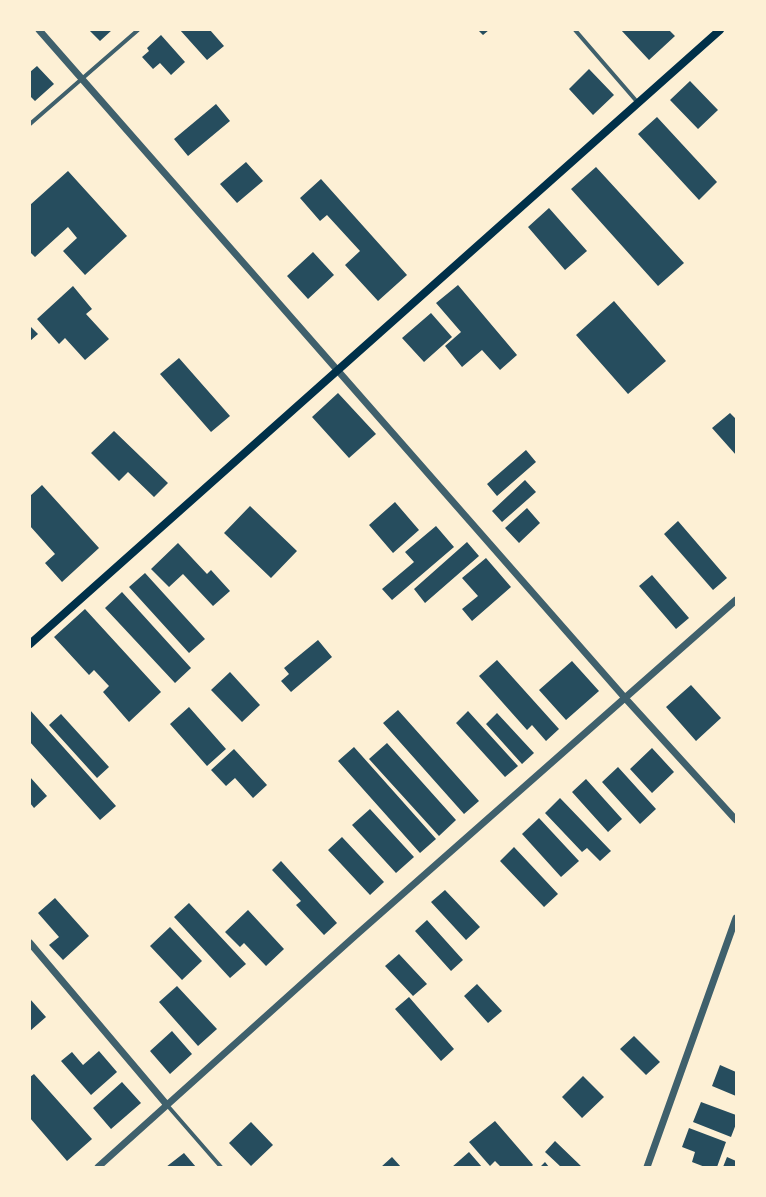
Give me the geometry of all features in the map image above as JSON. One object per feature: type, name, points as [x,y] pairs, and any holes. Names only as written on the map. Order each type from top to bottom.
[{"type":"main road","points":[[30,644],[639,104],[720,30]]},
{"type":"street","points":[[39,30],[625,698],[736,820]]},
{"type":"street","points":[[30,124],[138,30]]},
{"type":"street","points":[[575,30],[639,104]]},
{"type":"street","points":[[98,1167],[355,936],[736,600]]},
{"type":"street","points":[[647,1167],[736,918]]},
{"type":"street","points":[[30,943],[221,1167]]},
{"type":"building","points":[[89,30],[112,30],[100,41]]},
{"type":"building","points":[[180,30],[210,30],[224,46],[207,60]]},
{"type":"building","points":[[478,30],[489,30],[483,35]]},
{"type":"building","points":[[621,30],[669,30],[675,36],[649,60]]},
{"type":"building","points":[[161,35],[185,62],[171,75],[160,63],[153,69],[142,57],[149,51],[147,48]]},
{"type":"building","points":[[37,66],[54,84],[35,101],[30,96],[30,72]]},
{"type":"building","points":[[589,69],[614,95],[593,115],[569,89]]},
{"type":"building","points":[[690,81],[718,110],[698,129],[670,100]]},
{"type":"building","points":[[216,104],[230,121],[188,156],[174,139]]},
{"type":"building","points":[[657,117],[717,182],[699,200],[638,134]]},
{"type":"building","points":[[246,162],[263,181],[237,203],[220,184]]},
{"type":"building","points":[[596,167],[684,263],[658,286],[571,189]]},
{"type":"building","points":[[68,171],[127,236],[85,275],[63,251],[77,238],[68,227],[35,257],[30,252],[30,205]]},
{"type":"building","points":[[321,179],[407,275],[378,301],[345,265],[360,251],[327,215],[320,221],[300,198]]},
{"type":"building","points":[[549,208],[587,251],[565,270],[528,227]]},
{"type":"building","points":[[313,252],[334,275],[308,299],[287,276]]},
{"type":"building","points":[[458,285],[517,355],[500,370],[482,350],[462,367],[445,346],[461,332],[436,303]]},
{"type":"building","points":[[73,286],[92,309],[86,314],[109,339],[85,360],[65,338],[59,344],[37,319]]},
{"type":"building","points":[[614,301],[666,361],[628,394],[576,335]]},
{"type":"building","points":[[431,313],[452,337],[424,362],[402,338]]},
{"type":"building","points":[[30,326],[38,334],[30,341]]},
{"type":"building","points":[[179,358],[230,416],[211,432],[160,374]]},
{"type":"building","points":[[338,393],[376,434],[349,458],[312,417]]},
{"type":"building","points":[[730,413],[736,419],[736,455],[712,428]]},
{"type":"building","points":[[114,431],[168,483],[154,497],[128,472],[119,481],[91,453]]},
{"type":"building","points":[[526,450],[536,462],[497,496],[487,484]]},
{"type":"building","points":[[525,480],[536,492],[502,522],[492,511]]},
{"type":"building","points":[[42,485],[99,548],[62,582],[45,563],[55,554],[30,526],[30,496]]},
{"type":"building","points":[[395,502],[419,530],[393,553],[369,525]]},
{"type":"building","points":[[250,506],[297,551],[271,578],[224,533]]},
{"type":"building","points":[[527,508],[540,523],[519,543],[505,528]]},
{"type":"building","points":[[678,521],[727,578],[713,590],[664,534]]},
{"type":"building","points":[[436,526],[454,547],[392,600],[382,589],[414,562],[405,552]]},
{"type":"building","points":[[467,542],[479,556],[425,603],[414,589]]},
{"type":"building","points":[[178,543],[207,574],[211,570],[230,591],[213,606],[183,574],[169,587],[151,569]]},
{"type":"building","points":[[486,558],[511,587],[472,621],[462,609],[478,596],[462,578]]},
{"type":"building","points":[[145,573],[205,639],[189,653],[129,587]]},
{"type":"building","points":[[652,575],[689,618],[676,629],[639,586]]},
{"type":"building","points":[[122,592],[191,668],[175,683],[105,608]]},
{"type":"building","points":[[85,609],[161,692],[129,722],[103,692],[109,686],[94,670],[89,675],[54,637]]},
{"type":"building","points":[[318,640],[332,657],[291,692],[281,681],[289,674],[284,668]]},
{"type":"building","points":[[497,660],[559,729],[546,741],[532,725],[527,730],[479,676]]},
{"type":"building","points":[[572,661],[599,691],[566,720],[539,690]]},
{"type":"building","points":[[230,672],[260,705],[242,722],[211,690]]},
{"type":"building","points":[[691,685],[721,718],[696,741],[666,707]]},
{"type":"building","points":[[189,707],[226,749],[207,766],[170,724]]},
{"type":"building","points":[[30,710],[116,806],[100,820],[30,742]]},
{"type":"building","points":[[398,710],[479,801],[464,814],[383,723]]},
{"type":"building","points":[[468,711],[518,766],[505,777],[456,723]]},
{"type":"building","points":[[497,713],[534,753],[522,764],[486,724]]},
{"type":"building","points":[[61,714],[109,767],[97,778],[49,725]]},
{"type":"building","points":[[387,743],[456,820],[439,836],[369,759]]},
{"type":"building","points":[[354,747],[436,839],[420,853],[338,761]]},
{"type":"building","points":[[652,748],[674,772],[652,793],[630,769]]},
{"type":"building","points":[[234,749],[267,785],[253,798],[235,778],[226,786],[211,770]]},
{"type":"building","points":[[618,767],[656,809],[640,824],[602,782]]},
{"type":"building","points":[[30,777],[47,796],[34,808],[30,803]]},
{"type":"building","points":[[586,779],[622,819],[608,832],[572,792]]},
{"type":"building","points":[[560,798],[611,851],[600,861],[587,848],[582,852],[545,813]]},
{"type":"building","points":[[370,809],[414,857],[396,873],[352,825]]},
{"type":"building","points":[[539,818],[579,861],[561,877],[522,834]]},
{"type":"building","points":[[342,837],[384,882],[370,895],[328,850]]},
{"type":"building","points":[[514,847],[558,894],[544,907],[500,861]]},
{"type":"building","points":[[281,861],[337,923],[324,935],[296,905],[301,901],[272,870]]},
{"type":"building","points":[[445,890],[480,927],[466,940],[431,902]]},
{"type":"building","points":[[55,898],[89,936],[63,960],[49,945],[59,937],[38,913]]},
{"type":"building","points":[[189,903],[246,964],[230,978],[174,917]]},
{"type":"building","points":[[248,910],[284,949],[266,966],[244,943],[240,947],[225,932]]},
{"type":"building","points":[[427,920],[463,960],[451,971],[415,931]]},
{"type":"building","points":[[170,927],[202,961],[182,980],[150,946]]},
{"type":"building","points":[[399,954],[427,984],[413,996],[385,966]]},
{"type":"building","points":[[477,984],[502,1011],[488,1023],[464,996]]},
{"type":"building","points":[[177,986],[217,1029],[198,1046],[159,1002]]},
{"type":"building","points":[[409,997],[454,1049],[441,1061],[395,1009]]},
{"type":"building","points":[[30,999],[46,1017],[30,1031]]},
{"type":"building","points":[[172,1031],[192,1054],[170,1074],[150,1051]]},
{"type":"building","points":[[634,1036],[660,1062],[646,1075],[620,1049]]},
{"type":"building","points":[[99,1051],[117,1072],[91,1095],[61,1061],[72,1052],[83,1065]]},
{"type":"building","points":[[720,1065],[736,1072],[736,1096],[712,1086]]},
{"type":"building","points":[[34,1074],[92,1139],[67,1161],[30,1118],[30,1077]]},
{"type":"building","points":[[583,1076],[604,1097],[582,1118],[562,1097]]},
{"type":"building","points":[[122,1082],[141,1103],[111,1129],[93,1108]]},
{"type":"building","points":[[701,1102],[736,1115],[736,1124],[731,1137],[693,1122]]},
{"type":"building","points":[[495,1121],[533,1165],[531,1167],[501,1167],[495,1161],[490,1166],[469,1142]]},
{"type":"building","points":[[251,1122],[273,1145],[251,1166],[229,1143]]},
{"type":"building","points":[[689,1128],[726,1142],[717,1167],[705,1167],[692,1162],[695,1152],[682,1147]]},
{"type":"building","points":[[555,1141],[582,1167],[561,1167],[545,1152]]},
{"type":"building","points":[[469,1152],[482,1167],[452,1167]]},
{"type":"building","points":[[184,1153],[196,1167],[166,1167]]},
{"type":"building","points":[[392,1157],[401,1167],[381,1167]]},
{"type":"building","points":[[727,1157],[736,1161],[736,1167],[723,1167]]},
{"type":"building","points":[[545,1162],[549,1167],[540,1167]]}]
